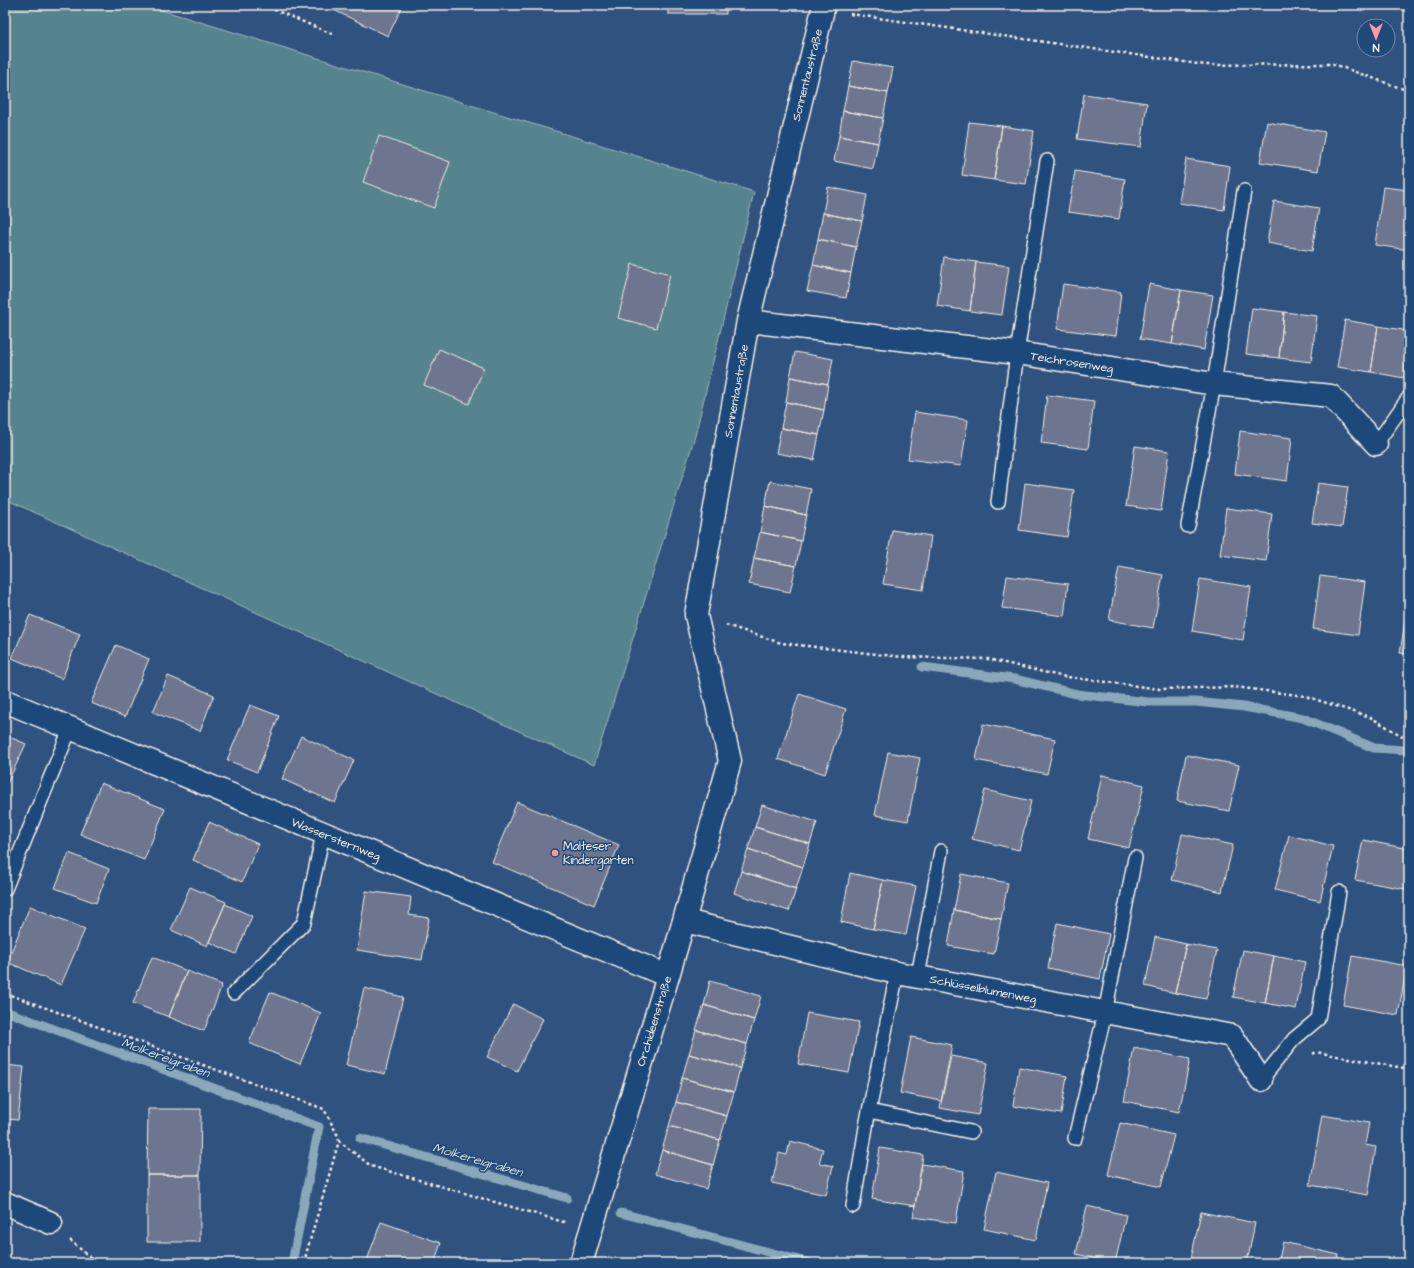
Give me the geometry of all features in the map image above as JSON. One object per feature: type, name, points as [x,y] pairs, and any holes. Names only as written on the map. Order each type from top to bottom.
[{"type":"street","name":"Sonnentaustraße","points":[[726,779],[730,761],[696,615],[748,321],[824,8]]},
{"type":"street","name":"Teichrosenweg","points":[[748,321],[1017,353],[1214,384],[1331,396],[1376,444]]},
{"type":"street","name":"Wassersternweg","points":[[5,701],[668,976]]},
{"type":"street","name":"Orchideenstraße","points":[[581,1263],[685,921],[726,779]]},
{"type":"street","name":"Schlüsselblumenweg","points":[[685,921],[897,973],[1232,1036],[1261,1080]]},
{"type":"street","points":[[5,1203],[51,1223]]},
{"type":"lane","points":[[998,502],[1017,353],[1047,161]]},
{"type":"lane","points":[[1188,526],[1214,384],[1244,191]]},
{"type":"lane","points":[[1376,444],[1409,397]]},
{"type":"lane","points":[[5,889],[70,729]]},
{"type":"lane","points":[[234,993],[304,923],[323,834]]},
{"type":"lane","points":[[918,976],[941,851]]},
{"type":"lane","points":[[1074,1138],[1105,1013],[1135,858]]},
{"type":"lane","points":[[1261,1080],[1294,1039],[1318,1019],[1339,892]]},
{"type":"lane","points":[[853,1206],[869,1111],[897,973]]},
{"type":"lane","points":[[869,1111],[971,1132]]},
{"type":"path","points":[[263,5],[332,34]]},
{"type":"path","points":[[824,8],[1205,65],[1333,64],[1409,91]]},
{"type":"path","points":[[696,615],[781,643],[902,657],[988,659],[1060,676],[1160,689],[1235,687],[1305,696],[1370,717],[1409,740]]},
{"type":"path","points":[[5,993],[324,1109],[338,1136],[339,1141],[304,1263]]},
{"type":"path","points":[[1309,1056],[1316,1052],[1409,1069]]},
{"type":"path","points":[[339,1141],[371,1166],[591,1230]]},
{"type":"path","points":[[51,1223],[92,1259],[101,1263]]},
{"type":"path","points":[[1404,1263],[1409,1235]]},
{"type":"green space","points":[[5,5],[145,5],[754,192],[695,436],[594,765],[5,499]]},
{"type":"building","points":[[323,5],[403,5],[388,36]]},
{"type":"building","points":[[668,5],[726,5],[726,14],[668,14]]},
{"type":"building","points":[[1241,5],[1290,5],[1290,7],[1263,6],[1263,8],[1241,7]]},
{"type":"building","points":[[1329,5],[1393,5],[1393,9],[1329,7]]},
{"type":"building","points":[[853,61],[893,68],[888,93],[848,86]]},
{"type":"building","points":[[848,86],[888,93],[883,118],[843,111]]},
{"type":"building","points":[[1084,94],[1147,103],[1141,147],[1077,139]]},
{"type":"building","points":[[843,111],[883,118],[878,143],[839,136]]},
{"type":"building","points":[[969,122],[1002,126],[994,180],[962,175]]},
{"type":"building","points":[[1267,122],[1325,132],[1318,171],[1260,162]]},
{"type":"building","points":[[1002,126],[1034,131],[1026,184],[994,180]]},
{"type":"building","points":[[379,136],[450,162],[434,208],[363,182]]},
{"type":"building","points":[[839,136],[878,143],[873,169],[834,161]]},
{"type":"building","points":[[1186,159],[1230,166],[1224,210],[1179,203]]},
{"type":"building","points":[[1075,171],[1125,179],[1119,219],[1068,212]]},
{"type":"building","points":[[828,187],[867,195],[862,221],[823,213]]},
{"type":"building","points":[[1383,187],[1409,190],[1409,250],[1375,245]]},
{"type":"building","points":[[1274,201],[1319,208],[1312,251],[1267,243]]},
{"type":"building","points":[[823,213],[862,221],[856,247],[818,239]]},
{"type":"building","points":[[818,239],[856,247],[851,273],[813,265]]},
{"type":"building","points":[[944,257],[976,262],[970,311],[937,306]]},
{"type":"building","points":[[976,262],[1009,266],[1002,315],[970,311]]},
{"type":"building","points":[[632,264],[670,274],[656,328],[618,318]]},
{"type":"building","points":[[813,265],[851,273],[846,298],[807,291]]},
{"type":"building","points":[[1063,284],[1121,292],[1116,336],[1057,329]]},
{"type":"building","points":[[1149,284],[1181,290],[1172,344],[1140,339]]},
{"type":"building","points":[[1181,290],[1213,295],[1204,350],[1172,344]]},
{"type":"building","points":[[1252,308],[1284,312],[1279,358],[1246,354]]},
{"type":"building","points":[[1284,312],[1317,316],[1311,362],[1279,358]]},
{"type":"building","points":[[1345,320],[1378,326],[1371,372],[1337,367]]},
{"type":"building","points":[[1378,326],[1409,331],[1409,346],[1404,378],[1371,372]]},
{"type":"building","points":[[439,349],[484,368],[469,404],[424,385]]},
{"type":"building","points":[[795,352],[833,359],[828,384],[790,377]]},
{"type":"building","points":[[790,377],[828,384],[824,410],[786,402]]},
{"type":"building","points":[[1047,395],[1094,401],[1088,449],[1041,443]]},
{"type":"building","points":[[786,402],[824,410],[819,435],[781,428]]},
{"type":"building","points":[[915,412],[968,420],[961,466],[908,459]]},
{"type":"building","points":[[781,428],[819,435],[814,460],[776,453]]},
{"type":"building","points":[[1240,431],[1292,438],[1287,481],[1235,474]]},
{"type":"building","points":[[1135,446],[1169,451],[1161,511],[1126,506]]},
{"type":"building","points":[[770,481],[811,489],[806,515],[765,506]]},
{"type":"building","points":[[1025,483],[1074,490],[1067,537],[1019,530]]},
{"type":"building","points":[[1318,483],[1348,487],[1342,527],[1312,523]]},
{"type":"building","points":[[765,506],[806,515],[801,541],[760,532]]},
{"type":"building","points":[[1226,508],[1272,514],[1266,561],[1220,555]]},
{"type":"building","points":[[892,530],[931,536],[923,590],[883,584]]},
{"type":"building","points":[[760,532],[801,541],[796,566],[754,558]]},
{"type":"building","points":[[754,558],[796,566],[790,592],[749,584]]},
{"type":"building","points":[[1119,567],[1163,575],[1153,628],[1109,620]]},
{"type":"building","points":[[1007,576],[1068,584],[1064,616],[1002,608]]},
{"type":"building","points":[[1320,576],[1365,582],[1358,635],[1313,629]]},
{"type":"building","points":[[1200,579],[1251,587],[1243,640],[1192,631]]},
{"type":"building","points":[[1408,601],[1409,602],[1409,654],[1400,653]]},
{"type":"building","points":[[30,615],[80,634],[62,679],[12,658]]},
{"type":"building","points":[[116,645],[149,659],[125,717],[91,703]]},
{"type":"building","points":[[168,676],[214,695],[200,731],[153,712]]},
{"type":"building","points":[[799,694],[846,709],[825,774],[778,759]]},
{"type":"building","points":[[250,705],[279,716],[257,772],[227,760]]},
{"type":"building","points":[[983,724],[1055,739],[1047,774],[976,760]]},
{"type":"building","points":[[5,735],[26,744],[5,788]]},
{"type":"building","points":[[301,736],[354,760],[335,803],[282,779]]},
{"type":"building","points":[[888,752],[920,758],[908,821],[875,815]]},
{"type":"building","points":[[1186,755],[1239,765],[1229,811],[1177,801]]},
{"type":"building","points":[[1102,775],[1144,785],[1129,848],[1088,839]]},
{"type":"building","points":[[101,783],[165,809],[144,860],[80,834]]},
{"type":"building","points":[[985,790],[1031,801],[1019,850],[972,839]]},
{"type":"building","name":"Malteser Kindergarten","points":[[517,802],[619,845],[594,905],[492,862]]},
{"type":"building","points":[[762,805],[817,822],[810,844],[755,827]]},
{"type":"building","points":[[209,822],[258,844],[242,882],[193,860]]},
{"type":"building","points":[[755,827],[810,844],[803,867],[748,849]]},
{"type":"building","points":[[1182,834],[1233,845],[1222,892],[1172,880]]},
{"type":"building","points":[[1289,835],[1333,846],[1320,901],[1275,890]]},
{"type":"building","points":[[1363,840],[1409,849],[1409,868],[1405,889],[1355,880]]},
{"type":"building","points":[[748,849],[803,867],[796,889],[741,871]]},
{"type":"building","points":[[69,853],[109,869],[96,903],[55,888]]},
{"type":"building","points":[[741,871],[796,889],[789,911],[734,893]]},
{"type":"building","points":[[850,873],[883,880],[873,929],[841,922]]},
{"type":"building","points":[[961,874],[1008,883],[1001,919],[954,910]]},
{"type":"building","points":[[883,880],[916,886],[906,935],[873,929]]},
{"type":"building","points":[[190,887],[226,902],[207,946],[171,930]]},
{"type":"building","points":[[366,891],[411,897],[409,915],[429,918],[422,960],[357,950]]},
{"type":"building","points":[[225,904],[252,916],[236,954],[209,942]]},
{"type":"building","points":[[30,906],[85,929],[61,985],[7,962]]},
{"type":"building","points":[[954,910],[1001,919],[994,954],[948,946]]},
{"type":"building","points":[[1057,923],[1109,934],[1100,979],[1048,968]]},
{"type":"building","points":[[1155,937],[1186,944],[1175,993],[1145,986]]},
{"type":"building","points":[[1186,944],[1217,950],[1206,999],[1175,993]]},
{"type":"building","points":[[1243,950],[1274,956],[1265,1003],[1233,997]]},
{"type":"building","points":[[1274,956],[1305,962],[1296,1009],[1265,1003]]},
{"type":"building","points":[[1352,956],[1407,966],[1398,1015],[1343,1005]]},
{"type":"building","points":[[152,957],[187,971],[169,1017],[133,1003]]},
{"type":"building","points":[[187,971],[222,985],[204,1031],[169,1017]]},
{"type":"building","points":[[710,981],[761,996],[754,1020],[704,1005]]},
{"type":"building","points":[[364,988],[403,997],[385,1074],[346,1065]]},
{"type":"building","points":[[270,992],[321,1013],[300,1064],[249,1043]]},
{"type":"building","points":[[513,1004],[543,1019],[517,1071],[487,1057]]},
{"type":"building","points":[[704,1005],[754,1020],[747,1044],[696,1030]]},
{"type":"building","points":[[807,1013],[859,1022],[849,1073],[798,1064]]},
{"type":"building","points":[[696,1030],[747,1044],[740,1068],[689,1054]]},
{"type":"building","points":[[911,1037],[952,1045],[941,1101],[900,1093]]},
{"type":"building","points":[[1134,1048],[1190,1059],[1179,1112],[1124,1101]]},
{"type":"building","points":[[689,1054],[740,1068],[734,1092],[682,1078]]},
{"type":"building","points":[[951,1056],[988,1063],[978,1115],[940,1108]]},
{"type":"building","points":[[5,1065],[24,1067],[18,1120],[5,1119]]},
{"type":"building","points":[[1019,1067],[1067,1076],[1061,1114],[1013,1106]]},
{"type":"building","points":[[682,1078],[734,1092],[727,1116],[676,1102]]},
{"type":"building","points":[[676,1102],[727,1116],[720,1140],[669,1126]]},
{"type":"building","points":[[148,1109],[201,1109],[200,1175],[147,1175]]},
{"type":"building","points":[[1322,1115],[1369,1123],[1365,1145],[1376,1147],[1368,1195],[1310,1185]]},
{"type":"building","points":[[1120,1123],[1174,1135],[1161,1187],[1108,1175]]},
{"type":"building","points":[[669,1126],[720,1140],[713,1165],[662,1150]]},
{"type":"building","points":[[790,1141],[823,1149],[819,1163],[833,1166],[826,1195],[772,1183],[779,1153],[787,1155]]},
{"type":"building","points":[[880,1148],[923,1155],[915,1206],[872,1199]]},
{"type":"building","points":[[662,1150],[713,1165],[706,1189],[655,1174]]},
{"type":"building","points":[[922,1164],[964,1171],[956,1223],[913,1217]]},
{"type":"building","points":[[996,1172],[1047,1183],[1036,1240],[984,1229]]},
{"type":"building","points":[[147,1175],[200,1175],[200,1242],[147,1242]]},
{"type":"building","points":[[1087,1206],[1126,1215],[1115,1263],[1076,1254]]},
{"type":"building","points":[[1201,1212],[1255,1223],[1247,1263],[1190,1263]]},
{"type":"building","points":[[381,1222],[441,1243],[434,1263],[366,1263]]},
{"type":"building","points":[[1283,1242],[1339,1255],[1337,1263],[1278,1263]]},
{"type":"waterway","points":[[922,667],[1014,679],[1077,694],[1148,702],[1196,702],[1244,707],[1303,718],[1374,748],[1405,750]]},
{"type":"waterway","name":"Molkereigraben","points":[[5,1011],[319,1127],[292,1263]]},
{"type":"waterway","name":"Molkereigraben","points":[[360,1138],[567,1198]]},
{"type":"waterway","name":"Molkereigraben","points":[[621,1213],[810,1263]]},
{"type":"place","name":"Malteser Kindergarten","points":[[555,853]]}]
